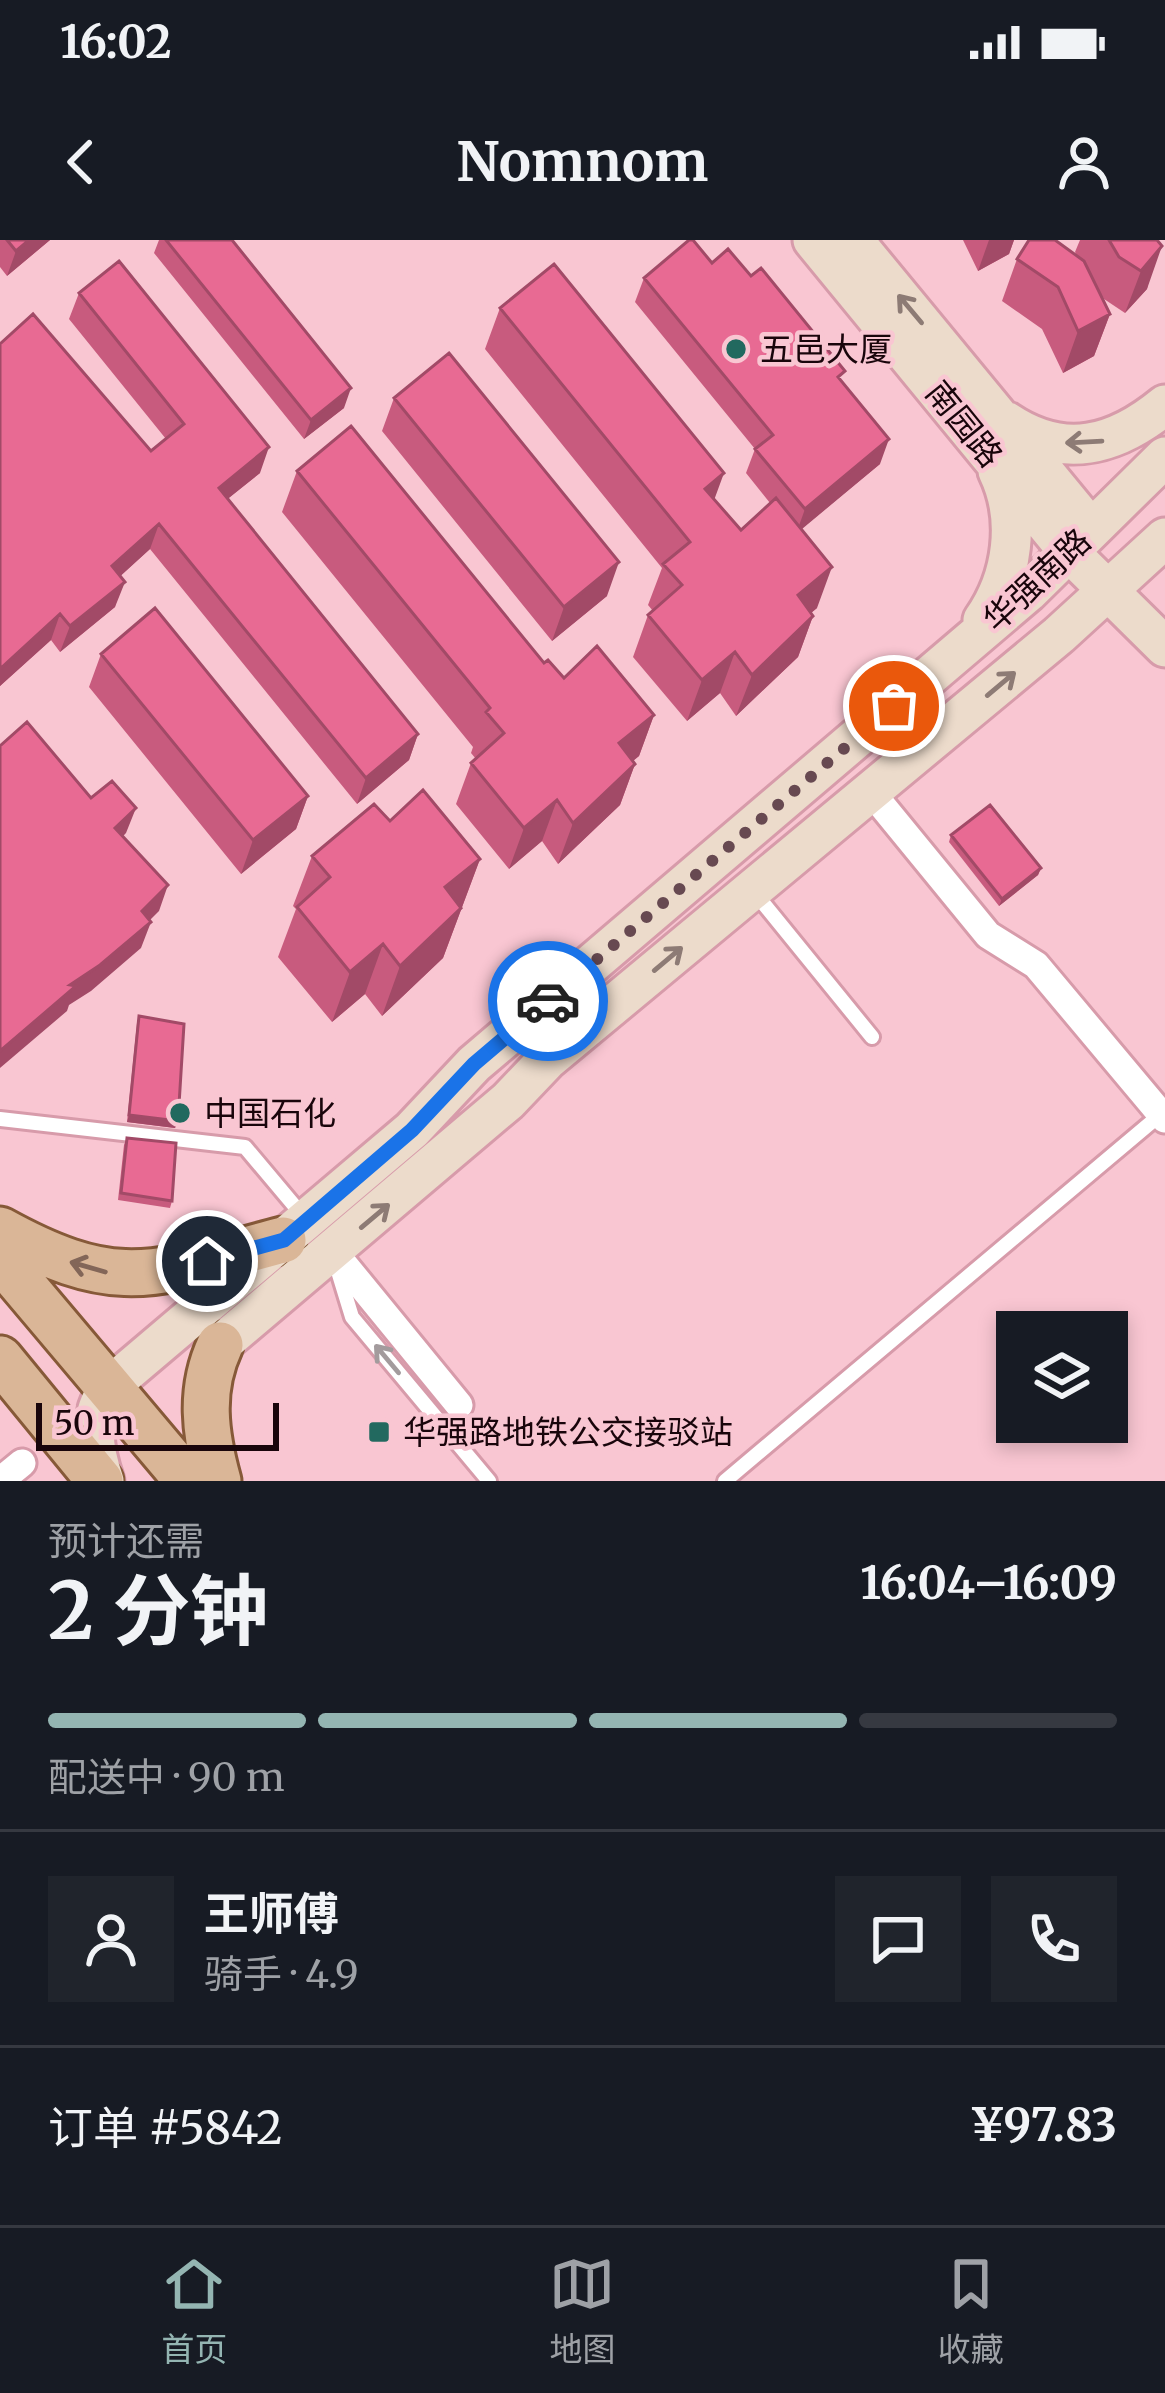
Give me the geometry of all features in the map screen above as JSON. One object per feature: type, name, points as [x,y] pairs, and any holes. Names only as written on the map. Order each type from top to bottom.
[{"type":"main road","name":"南园路","points":[[813,240],[990,456],[1080,540]]},
{"type":"main road","name":"南园路","points":[[853,240],[999,417],[1080,540]]},
{"type":"main road","points":[[999,417],[1022,432],[1076,445],[1122,437],[1165,405]]},
{"type":"main road","points":[[964,646],[988,614],[1011,552],[1005,485],[990,456]]},
{"type":"main road","name":"华强南路","points":[[110,1386],[412,1130],[474,1064],[964,646],[1165,457]]},
{"type":"main road","name":"华强南路","points":[[220,1345],[508,1101],[547,1060],[871,792],[1165,538]]},
{"type":"main road","points":[[1080,540],[1108,590],[1165,647]]},
{"type":"main road","points":[[0,1230],[66,1260],[123,1275],[172,1272],[295,1230]]},
{"type":"main road","points":[[0,1258],[188,1481]]},
{"type":"main road","points":[[218,1481],[205,1410],[208,1380],[220,1345]]},
{"type":"main road","points":[[0,1359],[102,1481]]},
{"type":"main road","points":[[102,1481],[93,1430],[98,1402],[110,1386]]},
{"type":"street","points":[[871,792],[988,935],[1036,965],[1164,1115]]},
{"type":"street","points":[[332,1251],[459,1406]]},
{"type":"lane","points":[[752,889],[872,1036]]},
{"type":"lane","points":[[725,1481],[1164,1115]]},
{"type":"lane","points":[[0,1119],[245,1147],[295,1230]]},
{"type":"lane","points":[[332,1251],[352,1317],[489,1481]]},
{"type":"building","points":[[7,240],[29,240],[16,251]]},
{"type":"building","points":[[166,240],[232,240],[351,388],[311,420]]},
{"type":"building","name":"五邑大厦","points":[[689,240],[712,263],[728,249],[751,276],[761,268],[845,371],[838,377],[889,439],[805,509],[755,449],[773,435],[644,278]]},
{"type":"building","points":[[1029,240],[1055,240],[1084,261],[1110,314],[1078,331],[1058,287],[1017,259]]},
{"type":"building","points":[[1109,240],[1157,240],[1162,246],[1141,271],[1119,257]]},
{"type":"building","points":[[119,261],[269,447],[219,488],[418,734],[366,778],[159,524],[112,566],[125,582],[70,626],[60,614],[0,669],[0,344],[33,314],[151,451],[184,424],[79,293]]},
{"type":"building","points":[[554,264],[724,473],[705,489],[741,530],[776,498],[832,567],[798,595],[813,616],[752,675],[735,652],[702,680],[648,615],[682,585],[663,564],[690,542],[500,308]]},
{"type":"building","points":[[449,353],[619,562],[564,607],[394,398]]},
{"type":"building","points":[[351,426],[544,663],[548,660],[564,678],[597,646],[654,715],[619,743],[635,764],[573,823],[557,800],[524,828],[471,763],[504,733],[486,712],[490,708],[297,471]]},
{"type":"building","points":[[155,608],[308,796],[253,840],[101,654]]},
{"type":"building","points":[[27,722],[91,798],[112,781],[136,808],[115,828],[168,885],[142,911],[151,922],[70,985],[76,986],[0,1051],[0,746]]},
{"type":"building","points":[[423,790],[480,859],[445,887],[461,908],[400,966],[383,944],[350,972],[297,907],[330,877],[312,856],[374,804],[390,821]]},
{"type":"building","points":[[990,805],[1041,868],[1002,899],[951,835]]},
{"type":"building","points":[[139,1016],[184,1024],[178,1121],[129,1115]]},
{"type":"building","points":[[127,1138],[176,1143],[172,1201],[121,1193]]},
{"type":"way so far","points":[[548,1001],[894,706]]},
{"type":"place","name":"五邑大厦","points":[[736,349]]},
{"type":"place","name":"中国石化","points":[[180,1113]]},
{"type":"place","name":"华强路地铁公交接驳站","points":[[379,1432]]},
{"type":"route","points":[[207,1261],[284,1240],[412,1130],[474,1064],[548,1001]]}]
